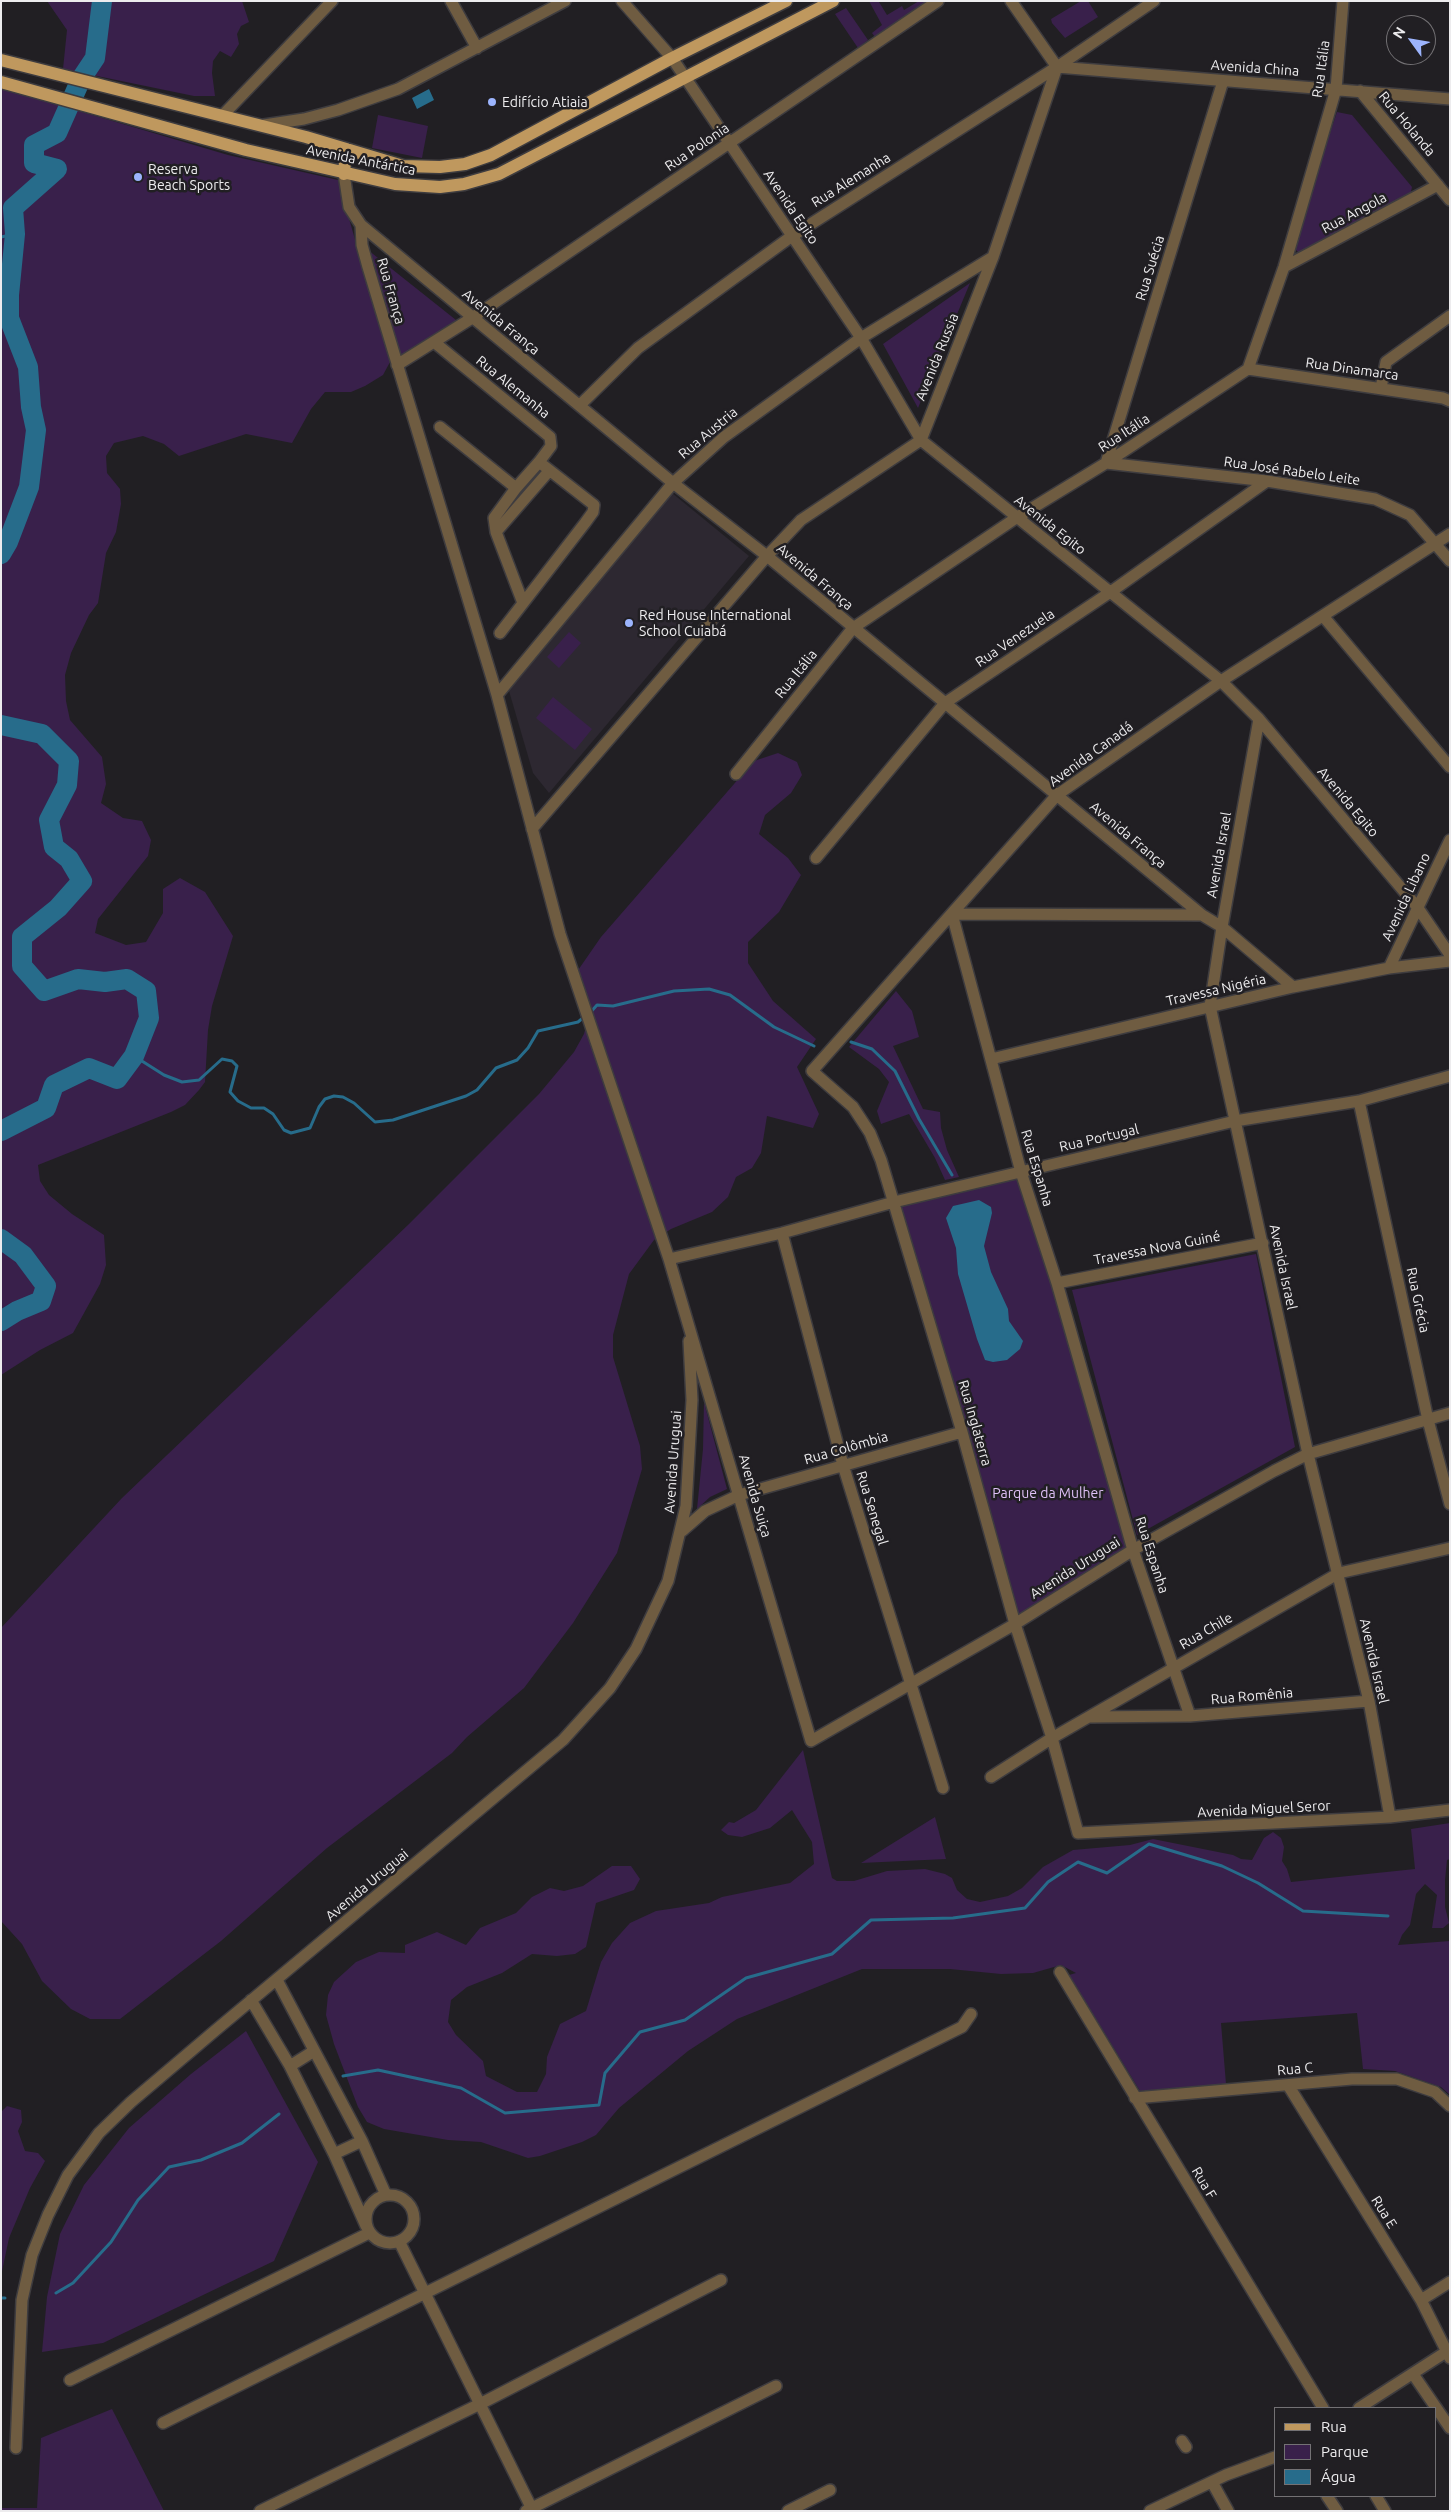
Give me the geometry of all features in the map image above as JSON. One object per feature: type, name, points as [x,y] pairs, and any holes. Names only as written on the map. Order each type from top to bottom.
[{"type":"main road","name":"Avenida Antártica","points":[[1,60],[105,88],[222,116],[403,166],[440,167],[465,164],[491,155],[672,58],[786,1]]},
{"type":"main road","name":"Avenida Antártica","points":[[1,82],[246,150],[344,174],[425,187],[464,184],[499,174],[833,1]]},
{"type":"main road","points":[[344,174],[346,150]]},
{"type":"street","points":[[222,116],[320,6],[332,1]]},
{"type":"street","points":[[450,1],[477,48]]},
{"type":"street","points":[[256,125],[304,119],[367,100],[398,88],[565,1]]},
{"type":"street","name":"Avenida Egito","points":[[622,1],[672,58],[861,338],[921,440],[1016,518],[1112,591],[1221,681],[1259,719],[1418,908],[1450,955]]},
{"type":"street","name":"Rua Polonia","points":[[472,318],[938,1]]},
{"type":"street","points":[[1011,1],[1057,67]]},
{"type":"street","name":"Rua Alemanha","points":[[580,404],[638,348],[792,236],[1057,67],[1154,1]]},
{"type":"street","name":"Rua Itália","points":[[736,774],[853,628],[1016,518],[1106,463],[1248,369],[1284,267],[1336,89],[1343,1]]},
{"type":"street","name":"Avenida China","points":[[1057,67],[1450,99]]},
{"type":"street","name":"Avenida Russia","points":[[921,440],[994,256],[1057,67]]},
{"type":"street","name":"Rua Suécia","points":[[1106,463],[1223,81]]},
{"type":"street","name":"Rua Holanda","points":[[1360,91],[1450,200]]},
{"type":"street","name":"Avenida França","points":[[344,174],[349,207],[361,225],[472,318],[580,404],[673,483],[767,556],[945,702],[1202,916],[1222,927],[1293,987]]},
{"type":"street","name":"Rua Angola","points":[[1284,267],[1438,185]]},
{"type":"street","name":"Rua França","points":[[361,225],[362,245],[496,695],[532,829]]},
{"type":"street","name":"Rua Austria","points":[[496,695],[673,483],[724,437],[861,338],[994,256]]},
{"type":"street","points":[[1381,388],[1386,362],[1450,316]]},
{"type":"street","points":[[397,365],[472,318]]},
{"type":"street","name":"Rua Alemanha","points":[[434,342],[550,437],[551,446],[494,518],[496,532]]},
{"type":"street","name":"Rua Dinamarca","points":[[1248,369],[1381,388],[1443,398],[1450,401]]},
{"type":"street","points":[[440,427],[516,488]]},
{"type":"street","points":[[532,829],[767,556],[801,520],[921,440]]},
{"type":"street","points":[[500,633],[593,512],[594,505],[539,462]]},
{"type":"street","name":"Rua José Rabelo Leite","points":[[1106,463],[1267,481],[1375,499],[1410,515],[1450,560]]},
{"type":"street","points":[[524,603],[496,532],[550,471]]},
{"type":"street","name":"Rua Venezuela","points":[[816,858],[945,702],[1112,591],[1267,481]]},
{"type":"street","name":"Avenida Canadá","points":[[812,1071],[1057,795],[1221,681],[1450,534]]},
{"type":"street","points":[[1323,616],[1450,767]]},
{"type":"street","name":"Avenida Israel","points":[[1259,719],[1210,1006],[1308,1454],[1339,1573],[1369,1701],[1390,1817]]},
{"type":"street","name":"Avenida Suiça","points":[[532,829],[560,934],[670,1259],[811,1741]]},
{"type":"street","name":"Avenida Libano","points":[[1389,968],[1450,840]]},
{"type":"street","points":[[952,914],[1202,916]]},
{"type":"street","name":"Rua Espanha","points":[[952,914],[1021,1172],[1058,1283],[1133,1550],[1174,1666]]},
{"type":"street","name":"Travessa Nigéria","points":[[991,1059],[1293,987],[1389,968],[1450,961]]},
{"type":"street","name":"Rua Inglaterra","points":[[812,1071],[853,1107],[870,1133],[894,1202],[962,1432],[1015,1624],[1052,1738],[1078,1833]]},
{"type":"street","name":"Rua Portugal","points":[[670,1259],[782,1233],[894,1202],[1235,1121],[1359,1101],[1450,1076]]},
{"type":"street","name":"Rua Grécia","points":[[1359,1101],[1428,1420],[1450,1504]]},
{"type":"street","name":"Rua Senegal","points":[[782,1233],[843,1465],[943,1788]]},
{"type":"street","name":"Travessa Nova Guiné","points":[[1058,1283],[1262,1243]]},
{"type":"street","name":"Avenida Uruguai","points":[[16,2448],[22,2300],[32,2255],[48,2215],[68,2175],[99,2133],[131,2102],[251,2000],[546,1756],[590,1712],[624,1668],[648,1628],[668,1581],[682,1531],[689,1480],[692,1400],[687,1320]]},
{"type":"street","name":"Avenida Uruguai","points":[[811,1741],[1015,1624],[1133,1550],[1308,1454],[1450,1413]]},
{"type":"street","name":"Rua Colômbia","points":[[682,1531],[705,1511],[739,1495],[962,1432]]},
{"type":"street","name":"Rua Chile","points":[[991,1777],[1052,1738],[1091,1717],[1174,1666],[1339,1573],[1450,1548]]},
{"type":"street","points":[[1174,1666],[1190,1716]]},
{"type":"street","name":"Rua Romênia","points":[[1091,1717],[1190,1716],[1369,1701]]},
{"type":"street","name":"Avenida Miguel Seror","points":[[1078,1833],[1390,1817],[1450,1810]]},
{"type":"street","name":"Rua F","points":[[1060,1972],[1322,2407]]},
{"type":"street","points":[[277,1980],[362,2141],[386,2195]]},
{"type":"street","points":[[251,2000],[290,2066],[334,2154],[368,2230],[383,2243],[399,2241],[411,2231],[414,2216],[407,2202],[401,2198],[386,2195],[372,2202],[367,2209],[368,2230]]},
{"type":"street","points":[[163,2423],[962,2027],[971,2014]]},
{"type":"street","points":[[290,2066],[314,2051]]},
{"type":"street","name":"Rua C","points":[[1135,2098],[1352,2078],[1397,2079],[1435,2092],[1450,2106]]},
{"type":"street","name":"Rua E","points":[[1288,2085],[1421,2300],[1448,2355]]},
{"type":"street","points":[[334,2154],[362,2141]]},
{"type":"street","points":[[70,2380],[368,2230]]},
{"type":"street","points":[[399,2241],[530,2510],[776,2386]]},
{"type":"street","points":[[260,2511],[480,2404],[721,2280]]},
{"type":"street","points":[[1421,2300],[1450,2282]]},
{"type":"street","points":[[1366,2406],[1413,2374],[1448,2355]]},
{"type":"street","points":[[1413,2374],[1436,2407]]},
{"type":"street","points":[[1436,2408],[1450,2428]]},
{"type":"street","points":[[1150,2511],[1212,2482],[1274,2457]]},
{"type":"street","points":[[1212,2482],[1228,2511]]},
{"type":"street","points":[[788,2511],[830,2490]]},
{"type":"street","points":[[1328,2497],[1336,2511]]},
{"type":"street","points":[[1377,2497],[1385,2511]]},
{"type":"shaded area","name":"Red House International School Cuiabá","points":[[672,493],[749,556],[549,793],[533,773],[509,691]]},
{"type":"green space","points":[[47,1],[242,1],[249,22],[241,26],[237,34],[239,44],[231,57],[220,51],[213,61],[212,73],[215,96],[194,96],[63,69],[67,30]]},
{"type":"green space","points":[[869,1],[880,1],[887,15],[902,6],[904,10],[919,1],[931,1],[875,37],[872,33],[882,25]]},
{"type":"green space","points":[[1081,1],[1088,1],[1098,17],[1065,38],[1052,23],[1051,19]]},
{"type":"green space","points":[[846,8],[868,40],[858,48],[835,14]]},
{"type":"green space","points":[[1,88],[228,155],[338,180],[390,362],[383,375],[365,386],[351,392],[325,392],[311,409],[292,443],[246,434],[179,456],[164,444],[143,436],[114,443],[106,456],[107,473],[120,489],[121,504],[116,532],[106,553],[98,603],[89,615],[71,653],[65,675],[66,701],[70,720],[102,757],[106,784],[101,803],[123,818],[142,821],[151,840],[148,856],[98,919],[95,933],[126,945],[146,942],[163,913],[163,889],[180,878],[205,892],[233,936],[212,1006],[208,1030],[205,1082],[199,1090],[185,1105],[171,1112],[38,1165],[40,1181],[49,1195],[72,1214],[104,1235],[106,1265],[100,1284],[73,1333],[40,1350],[1,1375]]},
{"type":"green space","points":[[1337,112],[1352,115],[1412,187],[1410,196],[1300,254],[1292,246]]},
{"type":"green space","points":[[378,115],[428,126],[422,158],[372,148]]},
{"type":"green space","points":[[368,250],[456,320],[454,326],[401,357]]},
{"type":"green space","points":[[970,283],[918,408],[883,344]]},
{"type":"green space","points":[[569,632],[581,643],[559,668],[547,657]]},
{"type":"green space","points":[[553,697],[592,729],[575,750],[536,718]]},
{"type":"green space","points":[[778,753],[797,762],[802,775],[791,793],[765,815],[759,834],[788,858],[801,875],[779,912],[748,942],[748,963],[773,1001],[816,1039],[797,1067],[819,1114],[813,1128],[767,1116],[761,1153],[752,1168],[736,1177],[728,1197],[712,1212],[671,1229],[654,1240],[629,1274],[613,1335],[613,1357],[640,1446],[642,1469],[617,1553],[573,1623],[524,1688],[467,1737],[452,1753],[327,1848],[221,1941],[120,2019],[90,2019],[71,2009],[42,1981],[22,1944],[1,1921],[1,1628],[122,1498],[409,1224],[539,1094],[574,1052],[584,1034],[589,1014],[574,976],[601,937],[754,761]]},
{"type":"green space","points":[[896,991],[912,1011],[919,1037],[893,1046],[923,1109],[940,1112],[941,1128],[947,1150],[959,1177],[945,1180],[935,1158],[909,1114],[881,1124],[877,1111],[889,1082],[879,1069],[849,1047]]},
{"type":"green space","name":"Parque da Mulher","points":[[1020,1178],[1130,1549],[1018,1617],[899,1205]]},
{"type":"green space","points":[[1256,1254],[1295,1447],[1137,1535],[1072,1290]]},
{"type":"green space","points":[[704,1402],[727,1489],[710,1497],[697,1509],[703,1449]]},
{"type":"green space","points":[[803,1750],[832,1878],[837,1881],[854,1881],[887,1871],[925,1869],[945,1874],[952,1878],[957,1890],[967,1899],[980,1902],[1008,1896],[1022,1888],[1043,1867],[1073,1850],[1130,1845],[1153,1839],[1252,1860],[1264,1838],[1273,1832],[1281,1838],[1284,1847],[1282,1861],[1291,1882],[1415,1869],[1411,1829],[1450,1823],[1450,1859],[1447,1860],[1445,1880],[1445,1907],[1449,1923],[1443,1928],[1432,1928],[1437,1895],[1425,1884],[1416,1894],[1410,1925],[1402,1935],[1398,1945],[1450,1941],[1450,2095],[1441,2087],[1395,2071],[1363,2069],[1357,2013],[1221,2023],[1226,2084],[1140,2091],[1069,1975],[1076,1973],[1061,1965],[1033,1973],[1001,1974],[950,1969],[862,1969],[737,2019],[688,2051],[619,2108],[596,2135],[582,2142],[540,2156],[528,2158],[481,2142],[448,2140],[384,2129],[367,2122],[358,2107],[334,2044],[326,2015],[328,1995],[334,1982],[356,1962],[379,1952],[405,1953],[405,1945],[437,1932],[466,1945],[480,1928],[516,1913],[532,1897],[550,1888],[564,1891],[583,1886],[612,1866],[631,1866],[640,1879],[634,1890],[596,1903],[586,1947],[575,1954],[557,1956],[532,1954],[502,1973],[467,1987],[451,2000],[448,2022],[456,2035],[483,2061],[486,2076],[517,2092],[537,2092],[546,2074],[547,2057],[560,2024],[586,2011],[601,1962],[612,1943],[630,1923],[656,1911],[709,1903],[722,1897],[790,1883],[814,1864],[812,1842],[792,1810],[770,1828],[742,1837],[728,1835],[721,1830],[729,1822],[734,1823],[756,1810]]},
{"type":"green space","points":[[935,1817],[946,1859],[861,1863]]},
{"type":"green space","points":[[246,2031],[318,2162],[274,2261],[103,2343],[42,2352],[47,2297],[60,2234],[84,2185],[129,2128],[191,2074]]},
{"type":"green space","points":[[7,2106],[21,2110],[22,2122],[18,2131],[25,2151],[38,2153],[45,2161],[30,2188],[9,2238],[1,2276],[1,2112]]},
{"type":"green space","points":[[112,2409],[164,2511],[1,2511],[1,2508],[37,2508],[41,2438]]},
{"type":"water","points":[[429,89],[434,100],[417,109],[412,98]]},
{"type":"water","points":[[979,1200],[991,1207],[992,1213],[984,1246],[991,1272],[1008,1309],[1009,1321],[1023,1341],[1020,1349],[1007,1360],[993,1362],[985,1360],[977,1339],[958,1274],[956,1248],[946,1218],[953,1206]]},
{"type":"waterway","points":[[1,554],[8,542],[29,487],[36,430],[31,407],[28,367],[9,318],[9,295],[15,234],[13,208],[57,169],[34,163],[34,145],[57,133],[81,79],[95,58],[102,1]]},
{"type":"waterway","points":[[1,237],[15,234]]},
{"type":"waterway","points":[[1,725],[42,734],[69,761],[67,785],[49,820],[54,847],[69,859],[82,881],[58,908],[22,937],[22,966],[44,991],[78,979],[105,982],[127,979],[146,991],[149,1018],[134,1056],[117,1079],[89,1068],[54,1085],[46,1108],[1,1131]]},
{"type":"waterway","points":[[589,1014],[597,1005],[613,1006],[674,991],[709,989],[730,995],[774,1027],[814,1046]]},
{"type":"waterway","points":[[134,1056],[164,1075],[182,1082],[199,1080],[222,1059],[232,1061],[237,1066],[230,1092],[238,1101],[251,1108],[264,1108],[273,1114],[284,1130],[291,1133],[310,1128],[319,1107],[325,1099],[334,1096],[343,1097],[354,1103],[375,1122],[393,1120],[466,1096],[477,1090],[496,1068],[517,1060],[528,1048],[538,1031],[578,1022],[584,1017]]},
{"type":"waterway","points":[[851,1042],[872,1049],[895,1071],[919,1119],[952,1175]]},
{"type":"waterway","points":[[1,1239],[23,1255],[46,1286],[41,1301],[17,1311],[1,1321]]},
{"type":"waterway","points":[[343,2076],[378,2070],[461,2088],[505,2113],[599,2105],[605,2073],[640,2032],[685,2020],[746,1978],[832,1954],[871,1920],[953,1918],[1025,1908],[1048,1882],[1078,1862],[1107,1873],[1149,1844],[1222,1866],[1258,1883],[1303,1911],[1388,1916]]},
{"type":"waterway","points":[[56,2293],[73,2283],[111,2242],[138,2200],[169,2167],[201,2160],[242,2143],[279,2114]]},
{"type":"place","name":"Edifício Atiaia","points":[[492,102]]},
{"type":"place","name":"Reserva Beach Sports","points":[[138,177]]},
{"type":"place","name":"Red House International School Cuiabá","points":[[629,623]]}]
